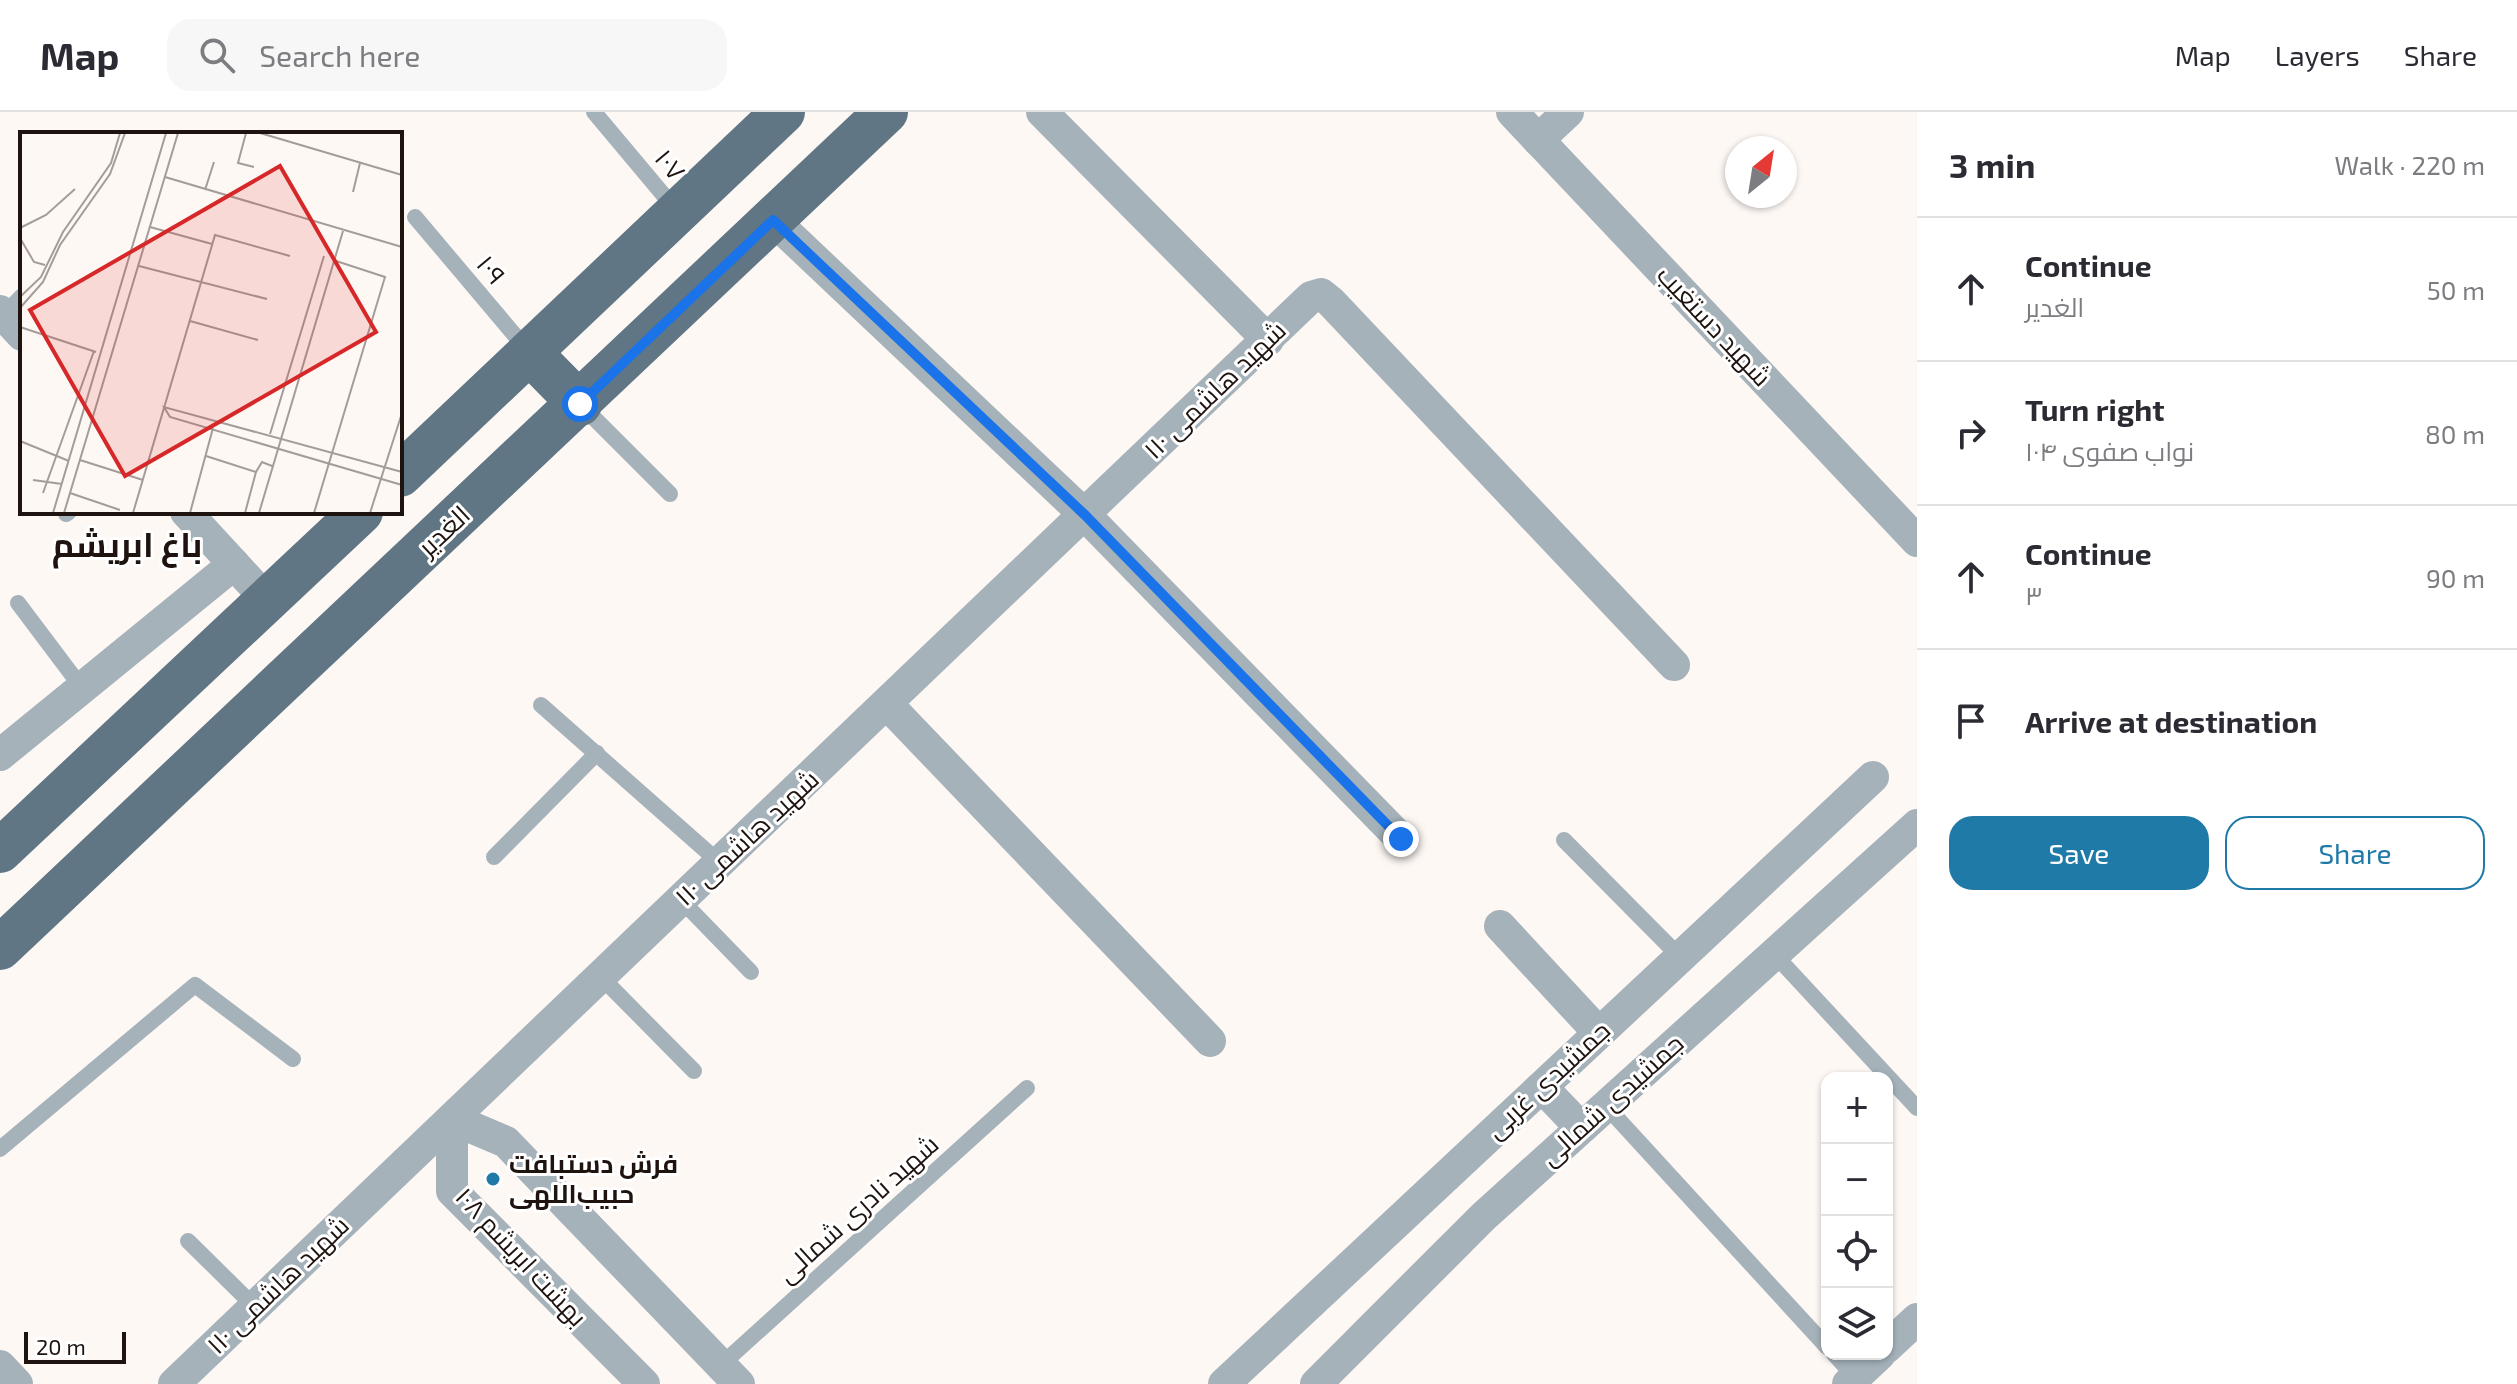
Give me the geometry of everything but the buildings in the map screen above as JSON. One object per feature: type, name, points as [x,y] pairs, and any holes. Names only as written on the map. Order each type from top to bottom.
[{"type":"main road","points":[[402,473],[783,112]]},
{"type":"main road","name":"الغدیر","points":[[0,948],[886,112]]},
{"type":"main road","points":[[530,353],[580,404]]},
{"type":"main road","points":[[0,851],[359,514]]},
{"type":"street","points":[[1042,112],[1268,340]]},
{"type":"street","name":"شهید دستغیب","points":[[1512,112],[1917,541]]},
{"type":"street","points":[[1538,140],[1568,112]]},
{"type":"street","points":[[773,220],[1085,515],[1401,839]]},
{"type":"street","name":"شهید هاشمی ۱۱۰","points":[[179,1382],[1311,297],[1321,294],[1674,665]]},
{"type":"street","points":[[188,514],[267,600]]},
{"type":"street","points":[[3,747],[82,688],[234,564]]},
{"type":"street","points":[[888,705],[1210,1041]]},
{"type":"street","name":"جمشیدی غربی","points":[[1224,1384],[1873,777]]},
{"type":"street","name":"جمشیدی شمالی","points":[[1316,1384],[1483,1217],[1774,954],[1914,834]]},
{"type":"street","points":[[1500,926],[1599,1033]]},
{"type":"street","points":[[1542,1087],[1581,1128]]},
{"type":"street","points":[[452,1119],[506,1142],[730,1375]]},
{"type":"street","name":"بهشت ابریشم ۱۰۸","points":[[452,1119],[452,1191],[644,1384]]},
{"type":"street","points":[[1893,1341],[1917,1319]]},
{"type":"street","points":[[1852,1381],[1874,1360]]},
{"type":"street","points":[[0,1366],[17,1384]]},
{"type":"lane","name":"۱۰۷","points":[[594,112],[678,212]]},
{"type":"lane","name":"۱۰۹","points":[[415,217],[530,353]]},
{"type":"lane","points":[[580,404],[670,494]]},
{"type":"lane","points":[[18,603],[82,688]]},
{"type":"lane","points":[[541,705],[720,863]]},
{"type":"lane","points":[[494,857],[597,753]]},
{"type":"lane","points":[[1564,840],[1680,957]]},
{"type":"lane","points":[[681,900],[751,972]]},
{"type":"lane","points":[[1774,954],[1917,1108]]},
{"type":"lane","points":[[601,977],[694,1071]]},
{"type":"lane","points":[[0,1149],[195,985],[293,1059]]},
{"type":"lane","name":"شهید نادری شمالی","points":[[730,1375],[1027,1088]]},
{"type":"lane","points":[[1606,1106],[1821,1340]]},
{"type":"lane","points":[[188,1241],[255,1307]]},
{"type":"lane","points":[[1838,1360],[1852,1381]]},
{"type":"place","name":"فرش دستبافت حبیب‌اللهی","points":[[493,1179]]},
{"type":"district","name":"باغ ابریشم","points":[[127,545]]},
{"type":"route","points":[[580,404],[773,220],[1085,515],[1401,839]]}]
